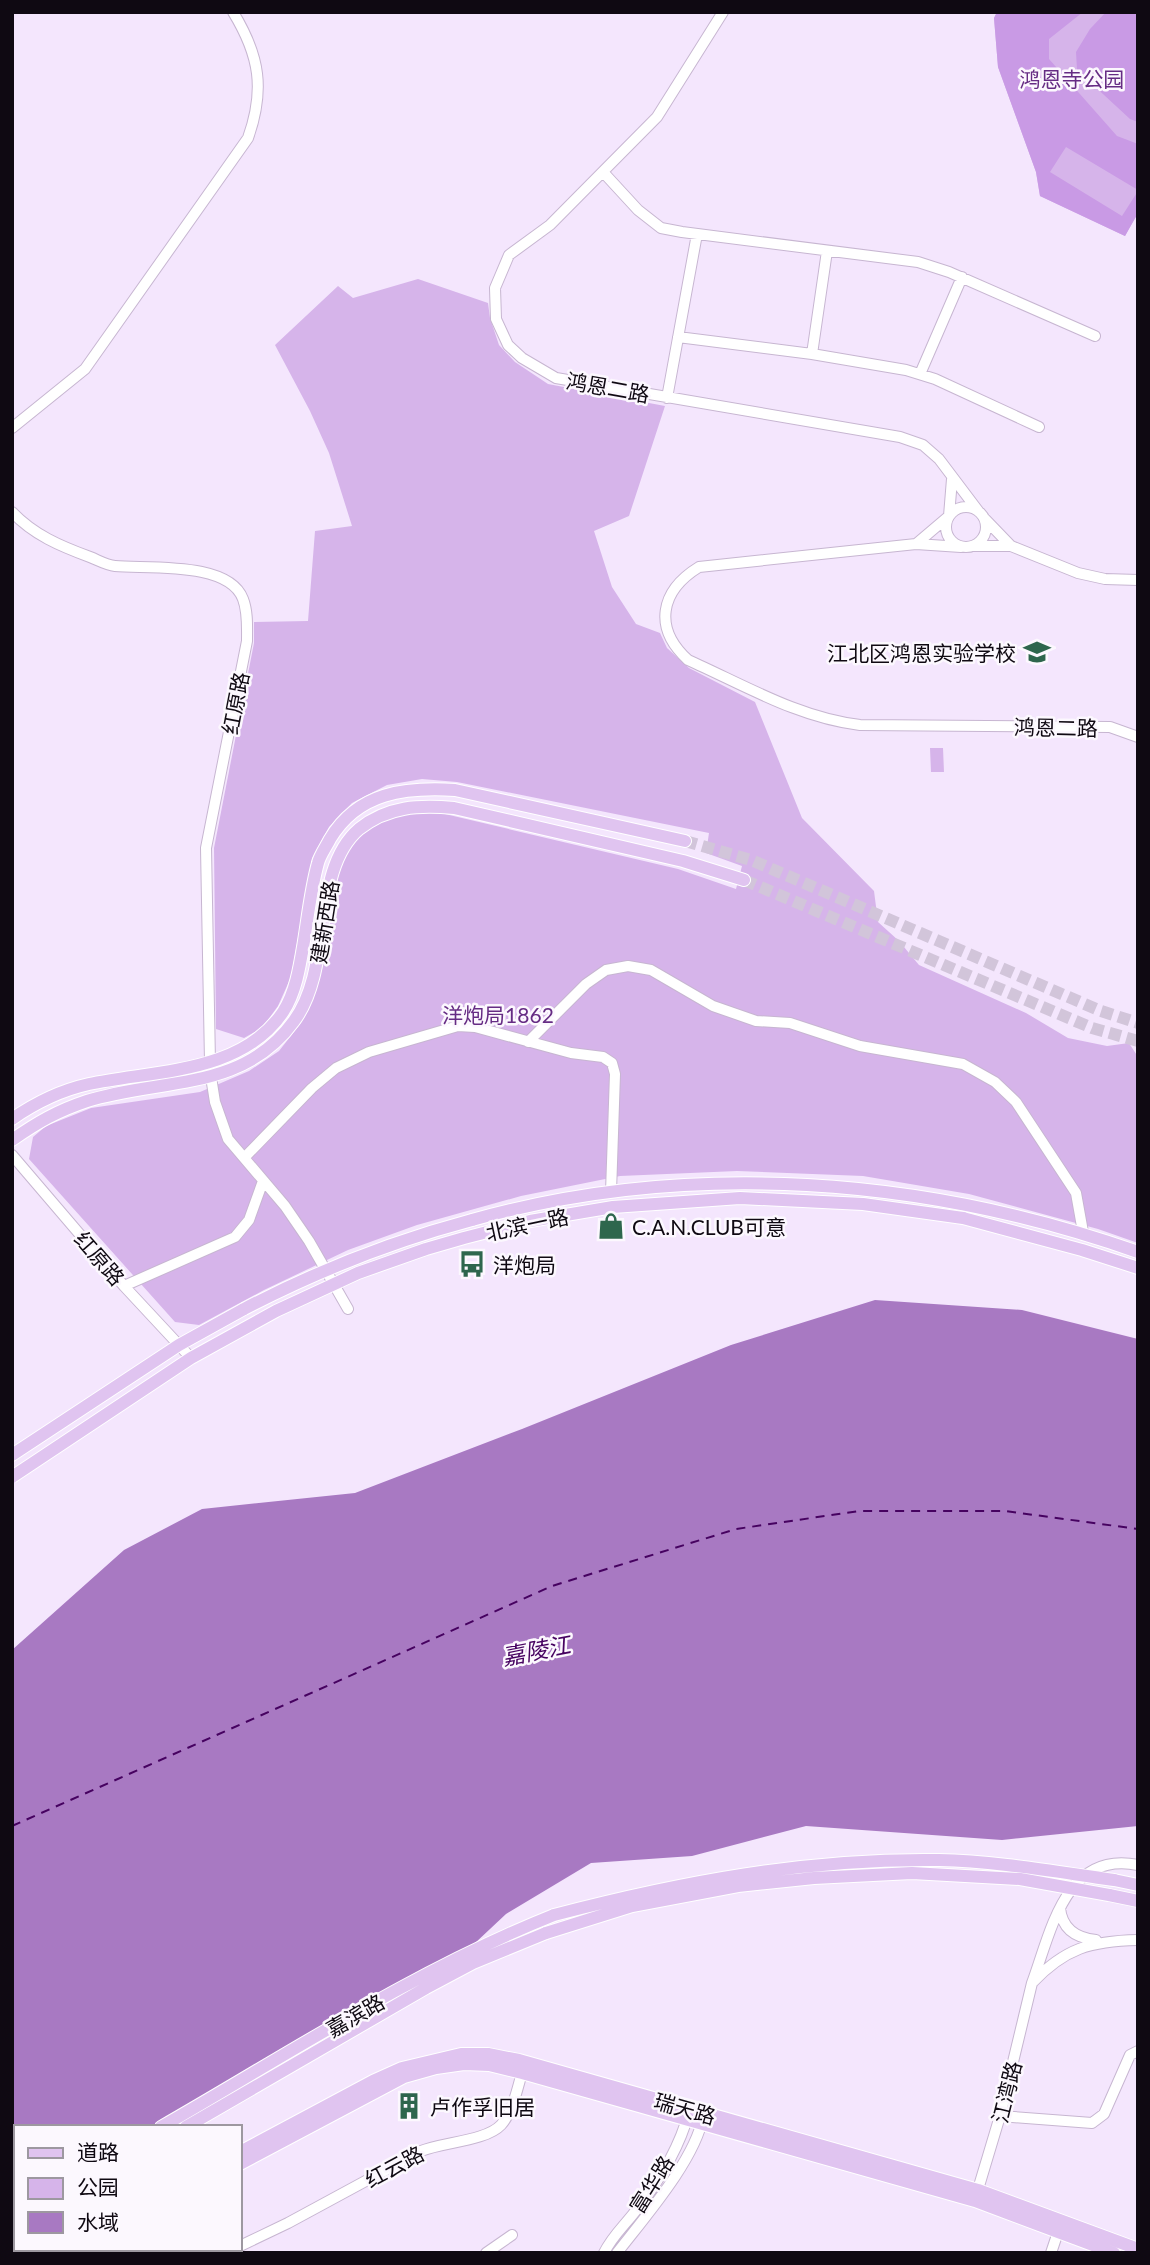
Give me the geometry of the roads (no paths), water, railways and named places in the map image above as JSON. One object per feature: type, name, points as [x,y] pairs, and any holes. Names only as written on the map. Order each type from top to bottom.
[{"type":"main road","name":"建新西路","points":[[12,1119],[34,1104],[86,1084],[211,1062],[236,1053],[262,1037],[284,1011],[298,976],[318,861],[336,830],[358,807],[390,793],[422,788],[455,790],[685,841]]},
{"type":"main road","name":"建新西路","points":[[12,1140],[44,1117],[89,1100],[211,1077],[244,1064],[272,1047],[296,1020],[315,978],[334,864],[350,837],[372,819],[397,809],[426,805],[454,807],[683,861],[744,880]]},
{"type":"main road","name":"北滨一路","points":[[12,1455],[179,1345],[269,1296],[352,1259],[422,1234],[523,1206],[611,1192],[738,1182],[865,1188],[966,1204],[1083,1233],[1138,1252]]},
{"type":"main road","name":"北滨一路","points":[[12,1477],[191,1358],[276,1311],[358,1273],[426,1249],[530,1221],[613,1207],[740,1198],[863,1204],[962,1219],[1082,1250],[1138,1268]]},
{"type":"main road","name":"嘉滨路","points":[[165,2125],[422,1976],[492,1939],[554,1915],[699,1880],[849,1861],[940,1860],[1007,1865],[1138,1885]]},
{"type":"main road","name":"嘉滨路","points":[[189,2125],[473,1963],[546,1933],[632,1906],[738,1886],[912,1872],[1020,1880],[1138,1901]]},
{"type":"main road","name":"瑞天路","points":[[242,2151],[382,2077],[412,2065],[461,2054],[488,2054],[519,2060],[688,2115]]},
{"type":"main road","name":"瑞天路","points":[[242,2163],[404,2077],[464,2064],[489,2065],[688,2115],[977,2196],[1060,2227],[1138,2249]]},
{"type":"main road","name":"瑞天路","points":[[1060,2227],[1114,2253]]},
{"type":"street","points":[[12,428],[85,369],[248,138],[260,87],[255,58],[243,28],[233,12]]},
{"type":"street","name":"鸿恩二路","points":[[723,12],[657,117],[550,225],[509,255],[495,288],[496,319],[508,345],[522,358],[556,378],[900,437],[923,445],[939,459],[981,515],[1012,546]]},
{"type":"street","points":[[603,172],[638,210],[661,228],[918,262],[962,278],[1094,336]]},
{"type":"street","points":[[667,398],[697,234]]},
{"type":"street","points":[[812,354],[827,251]]},
{"type":"street","points":[[920,374],[962,278]]},
{"type":"street","points":[[678,337],[812,354],[906,370],[1039,427]]},
{"type":"street","points":[[952,479],[946,528],[950,540],[961,547],[1012,546],[1078,573],[1105,579],[1138,580]]},
{"type":"street","points":[[916,544],[960,508],[968,507],[981,515],[986,531],[984,537],[974,546]]},
{"type":"street","name":"红原路","points":[[12,512],[27,527],[57,544],[112,566],[180,568],[228,580],[243,597],[247,641],[206,848],[211,1062]]},
{"type":"street","name":"鸿恩二路","points":[[961,547],[916,544],[699,567],[682,578],[672,590],[665,607],[667,628],[674,647],[688,660],[807,714],[833,722],[860,725],[1110,727],[1138,737]]},
{"type":"street","points":[[528,1042],[586,984],[606,970],[628,966],[650,970],[713,1006],[756,1021],[790,1023],[860,1046],[963,1064],[995,1082],[1016,1101],[1076,1193],[1083,1233]]},
{"type":"street","points":[[244,1158],[312,1088],[336,1068],[369,1052],[458,1027],[475,1027],[571,1053],[603,1057],[612,1063],[615,1074],[611,1192]]},
{"type":"street","points":[[211,1077],[215,1102],[228,1139],[285,1206],[309,1241],[348,1309]]},
{"type":"street","name":"红原路","points":[[12,1155],[124,1286],[191,1358]]},
{"type":"street","points":[[124,1286],[234,1237],[243,1230],[249,1220],[263,1181]]},
{"type":"street","name":"江湾路","points":[[977,2196],[1000,2116],[1032,1983],[1060,1905],[1079,1878],[1096,1867],[1113,1863],[1138,1865]]},
{"type":"street","points":[[1060,1905],[1063,1921],[1072,1933],[1092,1940],[1138,1940]]},
{"type":"street","points":[[1032,1983],[1049,1965],[1066,1954],[1081,1947],[1119,1940]]},
{"type":"street","points":[[1000,2116],[1093,2123],[1104,2114],[1130,2055],[1138,2051]]},
{"type":"street","name":"红云路","points":[[242,2245],[421,2151],[438,2144],[489,2133],[501,2125],[509,2111],[522,2073]]},
{"type":"street","name":"富华路","points":[[604,2253],[609,2242],[639,2207],[666,2166],[688,2115]]},
{"type":"street","name":"富华路","points":[[617,2253],[649,2213],[685,2160],[702,2119]]},
{"type":"street","points":[[1051,2253],[1060,2227]]},
{"type":"street","points":[[486,2253],[512,2235]]},
{"type":"water","name":"嘉陵江","points":[[875,1300],[1022,1310],[1138,1339],[1138,1826],[1002,1840],[806,1826],[692,1856],[591,1863],[506,1914],[426,1989],[285,2057],[160,2125],[14,2125],[12,2214],[12,1650],[124,1550],[202,1509],[355,1493],[731,1345]]},
{"type":"tunnel","points":[[685,841],[751,860],[1101,1011],[1138,1023]]},
{"type":"tunnel","points":[[744,880],[1092,1028],[1138,1041]]},
{"type":"place","name":"江北区鸿恩实验学校","points":[[1037,652]]},
{"type":"place","name":"C.A.N.CLUB可意","points":[[611,1226]]},
{"type":"place","name":"洋炮局","points":[[472,1264]]},
{"type":"place","name":"卢作孚旧居","points":[[409,2106]]},
{"type":"park label","name":"鸿恩寺公园","points":[[1072,78]]},
{"type":"park label","name":"洋炮局1862","points":[[498,1014]]}]
